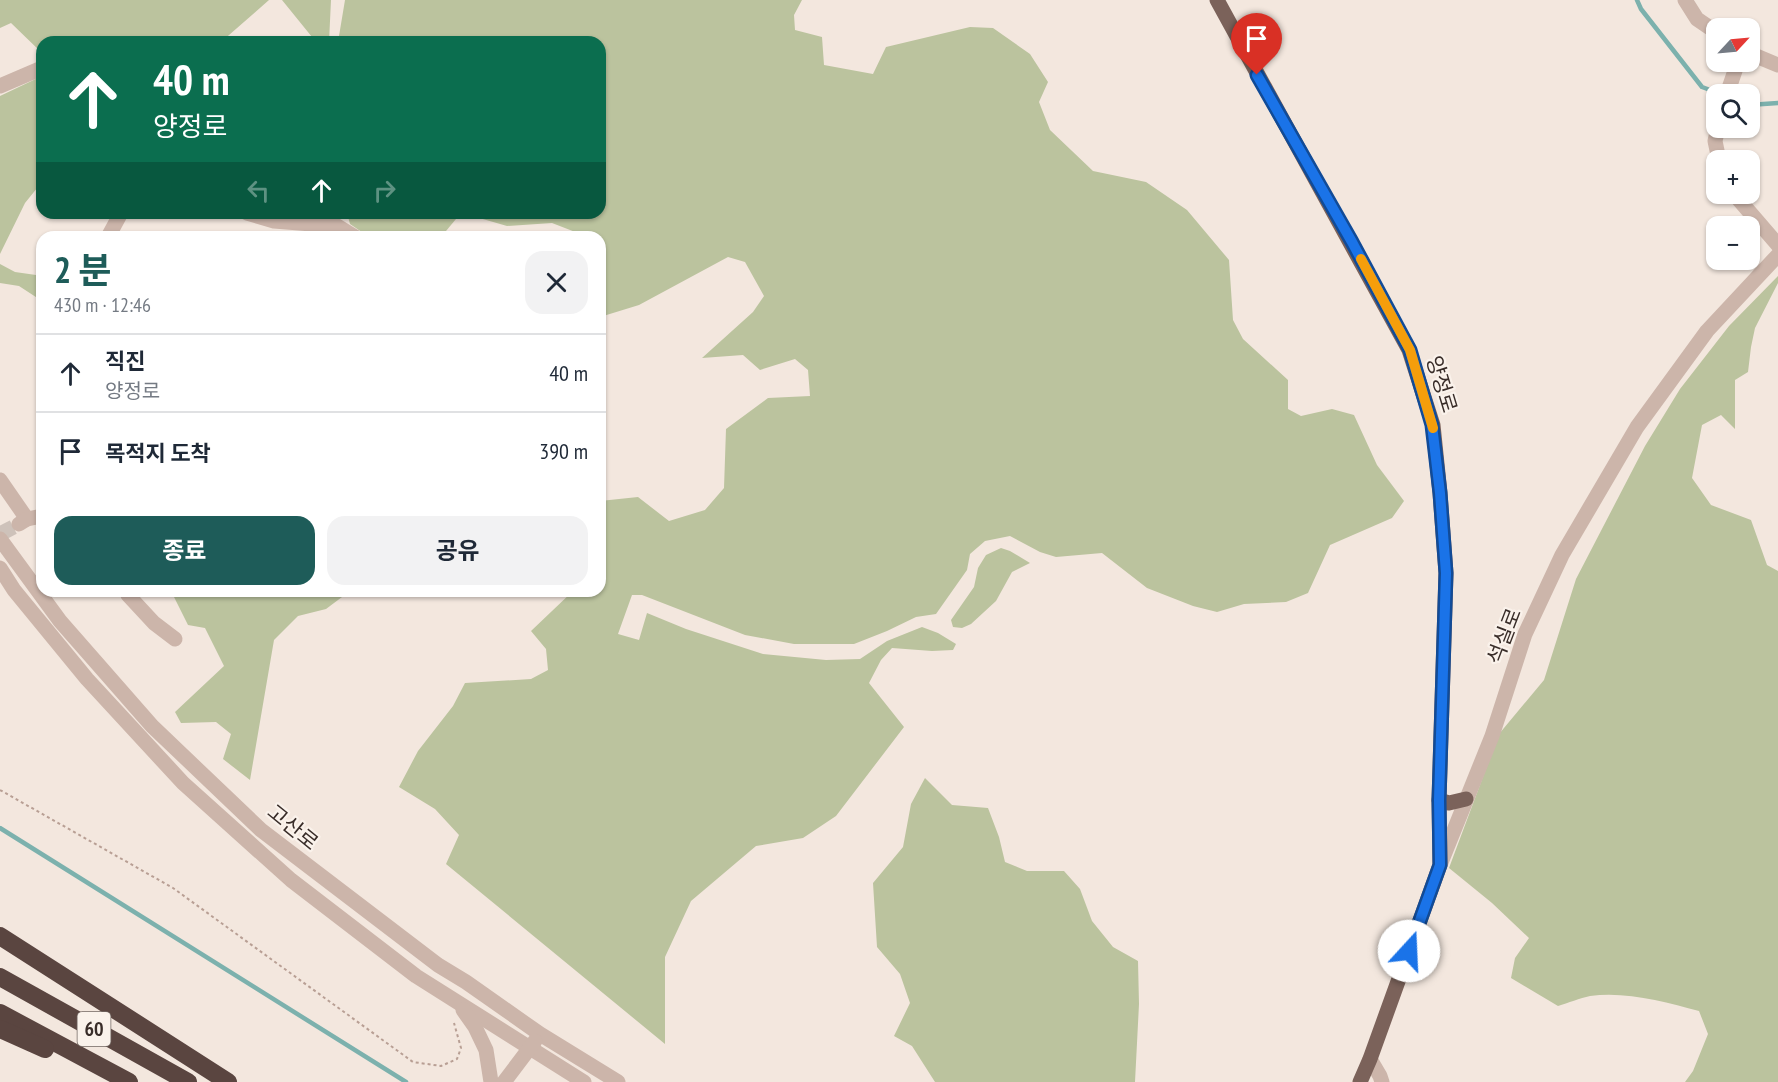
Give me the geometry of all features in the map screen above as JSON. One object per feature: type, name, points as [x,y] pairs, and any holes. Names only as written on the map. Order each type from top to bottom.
[{"type":"highway","points":[[0,936],[228,1082]]},
{"type":"highway","name":"60","points":[[0,977],[188,1082]]},
{"type":"highway","name":"60","points":[[0,1013],[129,1082]]},
{"type":"highway","points":[[0,1029],[121,1082]]},
{"type":"main road","name":"양정로","points":[[1217,0],[1410,350],[1432,425],[1446,573],[1439,800],[1440,865]]},
{"type":"main road","points":[[1439,800],[1449,803],[1466,799]]},
{"type":"main road","name":"석실로","points":[[1360,1082],[1440,865]]},
{"type":"street","points":[[1685,0],[1697,19],[1706,25]]},
{"type":"street","points":[[1760,58],[1778,65]]},
{"type":"street","points":[[0,86],[36,71]]},
{"type":"street","points":[[1743,204],[1778,245]]},
{"type":"street","points":[[270,219],[337,226],[345,231]]},
{"type":"street","name":"석실로","points":[[1440,865],[1492,736],[1525,634],[1562,555],[1637,427],[1707,331],[1778,255]]},
{"type":"street","points":[[0,480],[29,519]]},
{"type":"street","name":"고산로","points":[[0,539],[36,588]]},
{"type":"street","name":"고산로","points":[[0,568],[14,590],[87,679],[183,783],[291,880],[416,976],[461,1007],[584,1082]]},
{"type":"street","name":"고산로","points":[[42,597],[60,621],[152,726],[261,830],[438,965],[466,982],[540,1035],[618,1082]]},
{"type":"street","points":[[131,597],[154,622],[175,639]]},
{"type":"street","points":[[461,1007],[475,1027],[486,1050],[491,1082]]},
{"type":"street","points":[[504,1082],[540,1035]]},
{"type":"street","points":[[1370,1059],[1382,1082]]},
{"type":"path","points":[[0,790],[172,888],[413,1062],[441,1066],[458,1059],[461,1048],[454,1023],[461,1007]]},
{"type":"green space","points":[[0,0],[269,0],[228,36],[36,36],[36,47],[11,23],[0,28]]},
{"type":"green space","points":[[282,0],[331,0],[329,36],[311,36]]},
{"type":"green space","points":[[345,0],[802,0],[794,15],[795,30],[822,37],[824,65],[873,74],[886,47],[970,27],[993,28],[1030,54],[1048,82],[1039,102],[1050,130],[1093,171],[1146,182],[1187,210],[1229,260],[1233,320],[1243,339],[1288,380],[1288,409],[1301,416],[1332,409],[1354,415],[1377,465],[1404,501],[1392,518],[1330,545],[1308,593],[1286,602],[1244,604],[1217,612],[1193,606],[1147,588],[1102,553],[1056,557],[1040,552],[1010,536],[985,541],[970,554],[967,570],[936,614],[916,617],[854,644],[794,644],[745,635],[642,595],[632,595],[618,634],[639,640],[647,613],[686,629],[763,654],[826,660],[860,659],[887,641],[922,627],[956,644],[953,650],[892,648],[881,660],[869,683],[904,727],[836,816],[803,838],[756,846],[691,901],[665,957],[665,1044],[446,864],[459,835],[435,809],[399,787],[418,751],[453,706],[465,683],[531,679],[548,670],[546,649],[531,631],[567,597],[606,597],[606,500],[638,497],[669,521],[705,510],[724,488],[726,429],[768,398],[810,396],[808,370],[795,359],[760,370],[743,355],[702,358],[753,312],[764,296],[745,262],[728,257],[639,305],[606,315],[606,231],[573,231],[552,223],[507,226],[483,219],[606,219],[606,36],[339,36]]},
{"type":"green space","points":[[36,79],[36,189],[25,203],[0,254],[0,96]]},
{"type":"green space","points":[[349,219],[456,219],[446,231],[360,231],[350,224]]},
{"type":"green space","points":[[0,264],[15,272],[36,275],[36,297],[19,286],[0,283]]},
{"type":"green space","points":[[1778,276],[1778,283],[1755,328],[1748,372],[1735,380],[1735,429],[1721,415],[1702,425],[1692,478],[1711,505],[1751,520],[1767,565],[1778,571],[1778,1082],[1685,1082],[1693,1071],[1708,1034],[1699,1011],[1645,998],[1617,995],[1590,996],[1558,1006],[1511,978],[1515,958],[1529,938],[1492,903],[1449,868],[1499,734],[1544,680],[1576,579],[1645,446],[1680,389],[1729,326]]},
{"type":"green space","points":[[1001,548],[1030,563],[1012,572],[996,601],[971,624],[962,628],[953,627],[951,620],[974,587],[978,568],[986,555]]},
{"type":"green space","points":[[174,597],[342,597],[326,609],[298,616],[274,640],[250,780],[223,759],[231,734],[216,722],[181,723],[175,712],[224,666],[205,628],[188,625]]},
{"type":"green space","points":[[925,778],[952,805],[988,808],[1005,862],[1027,871],[1064,871],[1080,889],[1092,921],[1113,947],[1138,961],[1139,1004],[1135,1082],[935,1082],[912,1046],[894,1036],[910,1003],[900,974],[877,947],[873,883],[903,847],[911,804]]},
{"type":"waterway","points":[[1637,0],[1641,9],[1702,87],[1706,88]]},
{"type":"waterway","points":[[1760,104],[1778,103]]},
{"type":"waterway","points":[[0,828],[406,1082]]},
{"type":"tunnel","points":[[0,534],[19,524]]},
{"type":"slow traffic","points":[[1361,259],[1410,350],[1433,428]]},
{"type":"route","points":[[1257,75],[1352,242],[1410,350],[1432,425],[1446,573],[1439,800],[1440,865],[1409,951]]}]
